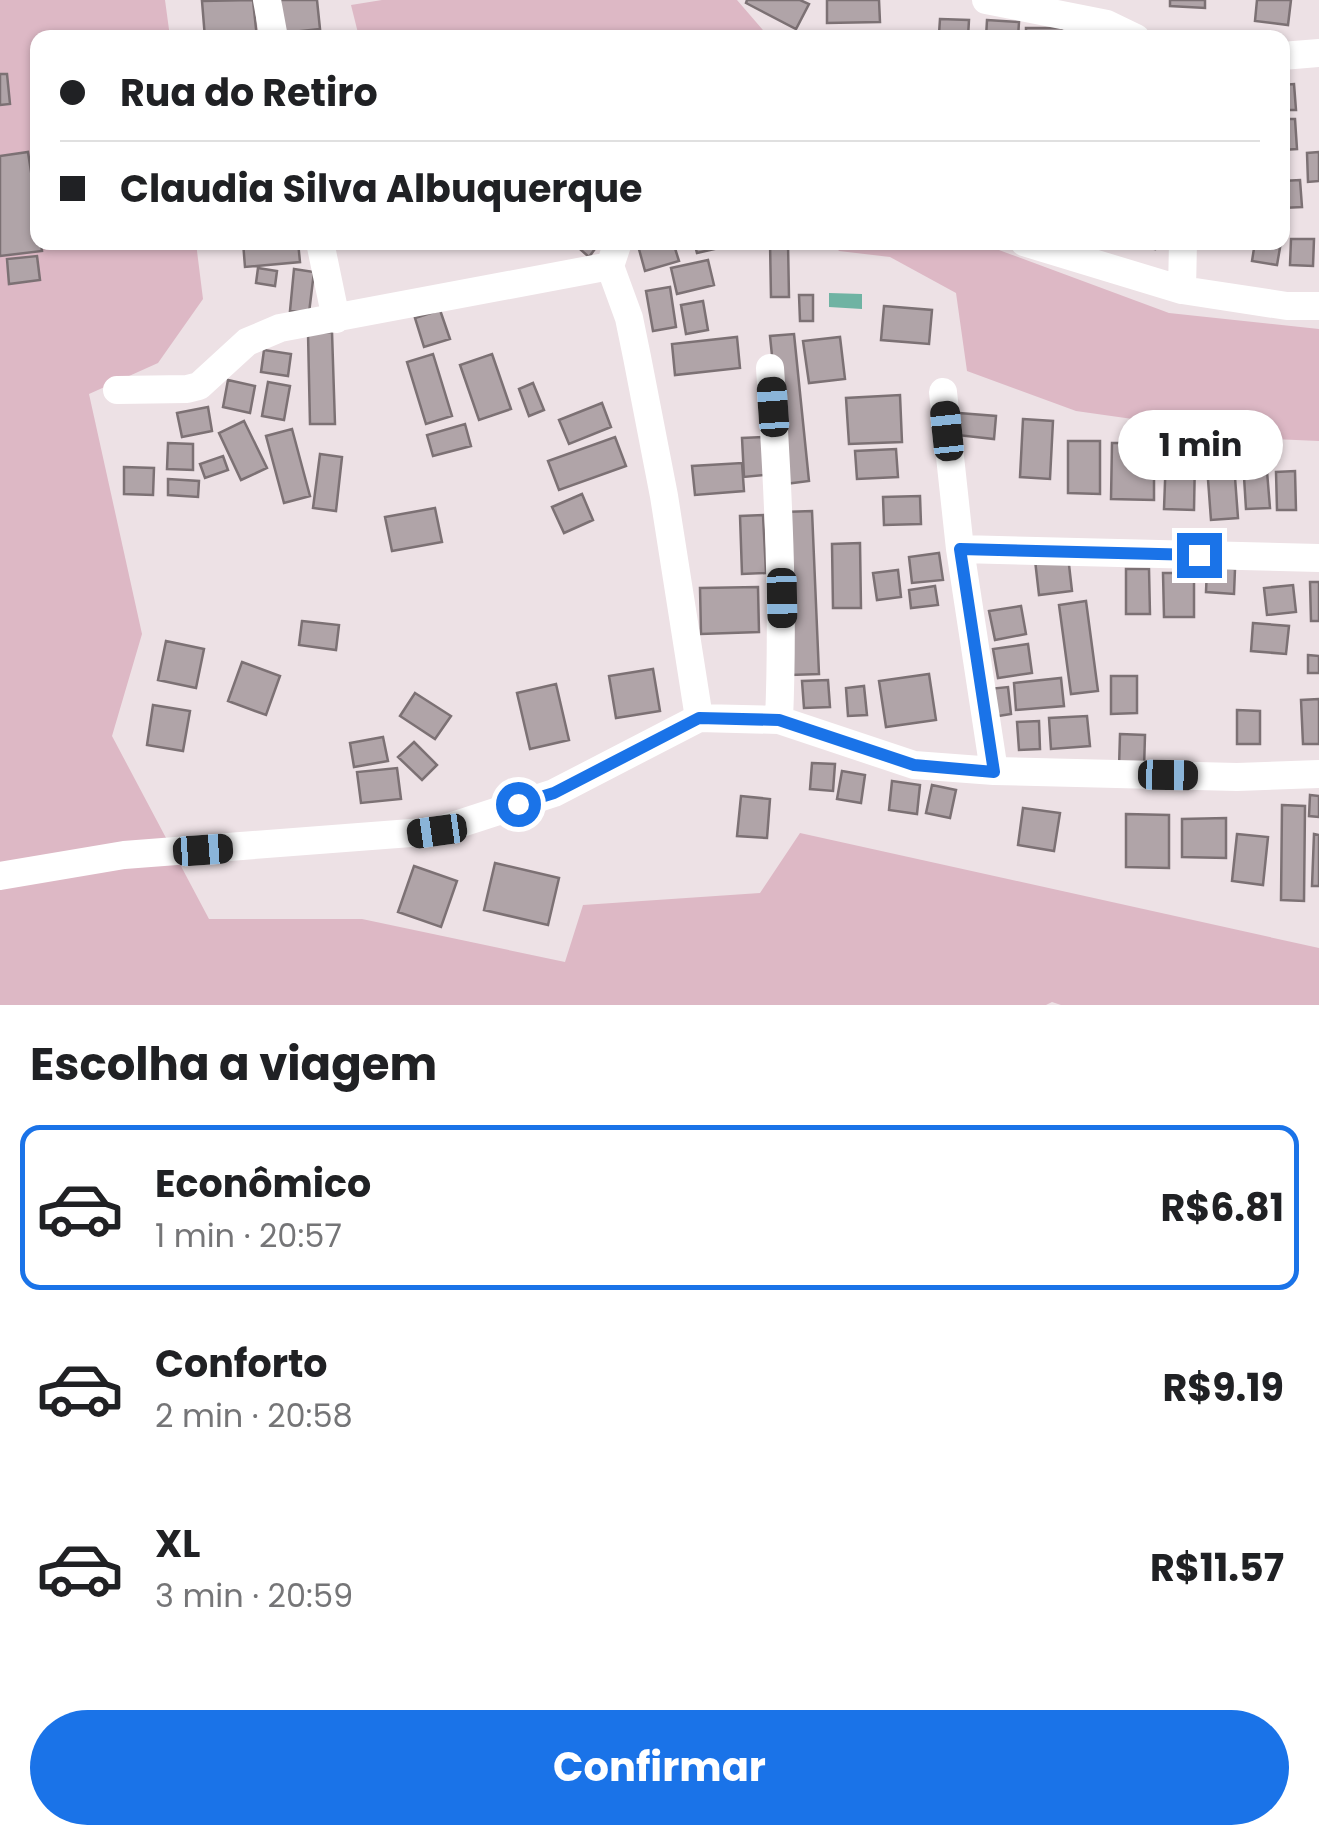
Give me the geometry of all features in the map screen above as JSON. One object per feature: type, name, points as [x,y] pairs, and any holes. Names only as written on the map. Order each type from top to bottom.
[{"type":"street","points":[[268,0],[273,30]]},
{"type":"street","points":[[986,0],[1107,24],[1119,30]]},
{"type":"street","points":[[1290,55],[1319,53]]},
{"type":"street","points":[[322,250],[336,319]]},
{"type":"street","points":[[1050,250],[1182,290],[1287,306],[1319,306]]},
{"type":"street","points":[[1182,250],[1182,290]]},
{"type":"street","points":[[117,390],[187,390],[199,386],[247,342],[262,334],[614,254],[664,496],[699,718]]},
{"type":"street","points":[[770,368],[781,526],[783,634],[779,720]]},
{"type":"street","points":[[943,392],[960,549],[994,772]]},
{"type":"street","points":[[960,549],[1319,558]]},
{"type":"street","points":[[0,876],[124,855],[437,831],[554,793],[699,718],[779,720],[914,765],[994,772],[1237,777],[1319,774]]},
{"type":"shaded area","points":[[0,0],[165,0],[169,30],[30,30],[30,250],[197,250],[203,299],[158,363],[89,394],[142,634],[112,736],[209,919],[362,919],[565,962],[583,905],[760,893],[800,833],[1319,948],[1319,1005],[0,1005]]},
{"type":"shaded area","points":[[382,0],[737,0],[763,30],[357,30],[351,5]]},
{"type":"shaded area","points":[[999,250],[1169,313],[1319,329],[1319,441],[1273,439],[1076,411],[967,371],[956,293],[890,257],[839,251]]},
{"type":"shaded area","points":[[829,293],[862,294],[862,309],[829,307]]},
{"type":"building","points":[[253,0],[256,30],[204,30],[202,1]]},
{"type":"building","points":[[280,0],[317,0],[320,29],[283,30]]},
{"type":"building","points":[[800,0],[809,4],[796,29],[746,3]]},
{"type":"building","points":[[827,0],[879,0],[880,22],[827,23]]},
{"type":"building","points":[[1170,0],[1205,0],[1205,8],[1170,6]]},
{"type":"building","points":[[1257,0],[1291,0],[1288,25],[1255,21]]},
{"type":"building","points":[[940,19],[969,20],[968,30],[939,30]]},
{"type":"building","points":[[987,20],[1019,22],[1018,30],[986,30]]},
{"type":"building","points":[[1026,28],[1062,28],[1062,30]]},
{"type":"building","points":[[0,74],[7,74],[10,104],[0,105]]},
{"type":"building","points":[[1290,84],[1294,84],[1296,110],[1290,110]]},
{"type":"building","points":[[1290,119],[1295,119],[1297,149],[1290,149]]},
{"type":"building","points":[[28,152],[30,250],[42,251],[0,256],[0,156]]},
{"type":"building","points":[[1319,152],[1319,181],[1308,182],[1307,153]]},
{"type":"building","points":[[1300,180],[1302,207],[1290,208],[1290,181]]},
{"type":"building","points":[[1291,239],[1314,239],[1313,266],[1290,265]]},
{"type":"building","points":[[244,250],[299,250],[300,262],[245,267]]},
{"type":"building","points":[[639,250],[676,250],[679,261],[645,271]]},
{"type":"building","points":[[770,250],[788,250],[789,297],[771,297]]},
{"type":"building","points":[[1254,250],[1280,250],[1277,265],[1252,261]]},
{"type":"building","points":[[37,256],[40,280],[9,284],[7,259]]},
{"type":"building","points":[[708,260],[714,285],[677,294],[671,268]]},
{"type":"building","points":[[258,268],[277,271],[275,286],[256,283]]},
{"type":"building","points":[[294,269],[314,272],[309,313],[290,311]]},
{"type":"building","points":[[670,287],[676,327],[653,331],[646,291]]},
{"type":"building","points":[[799,295],[813,295],[813,321],[800,321]]},
{"type":"building","points":[[703,301],[708,330],[686,334],[681,305]]},
{"type":"building","points":[[884,306],[932,310],[929,344],[881,340]]},
{"type":"building","points":[[440,310],[450,339],[424,347],[415,318]]},
{"type":"building","points":[[332,332],[335,424],[310,424],[308,333]]},
{"type":"building","points":[[794,334],[809,481],[785,484],[770,336]]},
{"type":"building","points":[[737,337],[740,368],[675,375],[672,344]]},
{"type":"building","points":[[840,337],[845,379],[809,383],[803,341]]},
{"type":"building","points":[[264,350],[291,354],[288,376],[261,372]]},
{"type":"building","points":[[433,354],[452,416],[426,424],[407,362]]},
{"type":"building","points":[[492,354],[511,409],[479,420],[460,365]]},
{"type":"building","points":[[228,380],[255,386],[250,413],[223,407]]},
{"type":"building","points":[[268,382],[290,386],[284,420],[262,416]]},
{"type":"building","points":[[533,383],[544,410],[529,416],[519,389]]},
{"type":"building","points":[[900,395],[902,442],[849,444],[846,398]]},
{"type":"building","points":[[602,403],[611,427],[569,444],[559,420]]},
{"type":"building","points":[[208,407],[212,431],[182,437],[177,413]]},
{"type":"building","points":[[959,413],[996,416],[994,439],[957,435]]},
{"type":"building","points":[[1023,419],[1053,421],[1050,479],[1020,477]]},
{"type":"building","points":[[244,421],[267,468],[241,480],[219,433]]},
{"type":"building","points":[[465,424],[471,446],[433,456],[427,435]]},
{"type":"building","points":[[292,429],[310,496],[284,503],[266,436]]},
{"type":"building","points":[[615,437],[626,466],[559,490],[548,461]]},
{"type":"building","points":[[763,437],[765,475],[744,477],[742,438]]},
{"type":"building","points":[[1068,441],[1100,441],[1100,494],[1068,493]]},
{"type":"building","points":[[168,443],[193,444],[193,470],[167,469]]},
{"type":"building","points":[[1112,443],[1154,443],[1154,500],[1111,499]]},
{"type":"building","points":[[896,449],[898,477],[857,479],[855,451]]},
{"type":"building","points":[[320,454],[342,457],[336,511],[313,508]]},
{"type":"building","points":[[223,456],[228,470],[205,478],[200,464]]},
{"type":"building","points":[[1166,456],[1195,457],[1194,510],[1164,509]]},
{"type":"building","points":[[1266,459],[1270,508],[1246,509],[1243,461]]},
{"type":"building","points":[[742,463],[744,491],[695,495],[692,466]]},
{"type":"building","points":[[1234,464],[1238,518],[1211,520],[1207,466]]},
{"type":"building","points":[[124,467],[154,468],[153,495],[124,494]]},
{"type":"building","points":[[1295,471],[1296,510],[1277,510],[1276,472]]},
{"type":"building","points":[[168,479],[199,481],[198,497],[168,495]]},
{"type":"building","points":[[582,494],[593,520],[564,533],[552,507]]},
{"type":"building","points":[[920,496],[921,524],[884,525],[883,497]]},
{"type":"building","points":[[435,508],[442,542],[392,551],[385,517]]},
{"type":"building","points":[[812,511],[819,674],[790,675],[783,512]]},
{"type":"building","points":[[763,515],[766,573],[742,574],[740,516]]},
{"type":"building","points":[[860,543],[861,608],[833,608],[832,544]]},
{"type":"building","points":[[939,553],[943,580],[912,583],[909,557]]},
{"type":"building","points":[[1068,556],[1072,591],[1039,595],[1035,560]]},
{"type":"building","points":[[1207,567],[1235,569],[1234,594],[1206,592]]},
{"type":"building","points":[[1126,569],[1149,569],[1150,614],[1126,614]]},
{"type":"building","points":[[898,570],[901,597],[877,600],[873,573]]},
{"type":"building","points":[[1163,573],[1194,573],[1194,617],[1164,617]]},
{"type":"building","points":[[1310,582],[1319,582],[1319,621],[1311,621]]},
{"type":"building","points":[[1293,585],[1296,612],[1267,615],[1264,588]]},
{"type":"building","points":[[935,586],[938,605],[911,608],[909,590]]},
{"type":"building","points":[[758,587],[759,632],[701,634],[700,588]]},
{"type":"building","points":[[1086,601],[1098,691],[1071,694],[1059,605]]},
{"type":"building","points":[[1021,606],[1026,634],[995,640],[989,611]]},
{"type":"building","points":[[302,621],[339,625],[336,650],[299,645]]},
{"type":"building","points":[[1253,623],[1289,626],[1286,654],[1251,651]]},
{"type":"building","points":[[166,641],[204,649],[196,688],[158,680]]},
{"type":"building","points":[[1028,644],[1032,673],[998,678],[993,649]]},
{"type":"building","points":[[1308,655],[1319,656],[1319,673],[1308,673]]},
{"type":"building","points":[[242,662],[280,676],[266,715],[228,701]]},
{"type":"building","points":[[653,669],[660,711],[616,718],[609,676]]},
{"type":"building","points":[[929,674],[936,720],[886,727],[879,681]]},
{"type":"building","points":[[1111,676],[1137,676],[1137,713],[1111,714]]},
{"type":"building","points":[[1061,678],[1064,706],[1016,710],[1014,683]]},
{"type":"building","points":[[828,680],[830,707],[804,708],[802,681]]},
{"type":"building","points":[[556,684],[569,740],[530,749],[517,693]]},
{"type":"building","points":[[864,686],[867,715],[848,716],[846,688]]},
{"type":"building","points":[[1008,687],[1011,714],[992,717],[988,689]]},
{"type":"building","points":[[415,693],[451,716],[435,739],[400,716]]},
{"type":"building","points":[[1319,699],[1319,744],[1303,744],[1301,700]]},
{"type":"building","points":[[153,705],[190,711],[183,751],[147,745]]},
{"type":"building","points":[[1237,710],[1260,711],[1260,744],[1237,744]]},
{"type":"building","points":[[1087,716],[1090,746],[1051,749],[1049,718]]},
{"type":"building","points":[[1039,721],[1040,749],[1019,750],[1017,722]]},
{"type":"building","points":[[1120,734],[1145,735],[1144,769],[1119,768]]},
{"type":"building","points":[[383,737],[388,761],[354,767],[350,743]]},
{"type":"building","points":[[414,742],[437,765],[422,780],[398,757]]},
{"type":"building","points":[[812,763],[835,764],[833,791],[810,789]]},
{"type":"building","points":[[397,768],[401,799],[361,803],[357,772]]},
{"type":"building","points":[[842,771],[865,775],[861,803],[837,799]]},
{"type":"building","points":[[892,781],[920,785],[917,814],[889,810]]},
{"type":"building","points":[[932,785],[956,790],[950,818],[926,813]]},
{"type":"building","points":[[1310,795],[1319,796],[1319,817],[1309,816]]},
{"type":"building","points":[[741,796],[770,799],[767,838],[737,836]]},
{"type":"building","points":[[1282,805],[1305,806],[1304,901],[1281,900]]},
{"type":"building","points":[[1023,808],[1060,813],[1054,851],[1018,845]]},
{"type":"building","points":[[1126,814],[1169,815],[1169,868],[1126,867]]},
{"type":"building","points":[[1226,818],[1226,858],[1182,857],[1182,819]]},
{"type":"building","points":[[1237,834],[1268,837],[1263,885],[1232,881]]},
{"type":"building","points":[[1314,834],[1319,835],[1319,886],[1312,886]]},
{"type":"building","points":[[495,863],[559,878],[548,925],[484,910]]},
{"type":"building","points":[[414,866],[457,881],[441,927],[398,912]]},
{"type":"route","points":[[518,804],[554,793],[699,718],[779,720],[914,765],[994,772],[960,549],[1199,555]]}]
